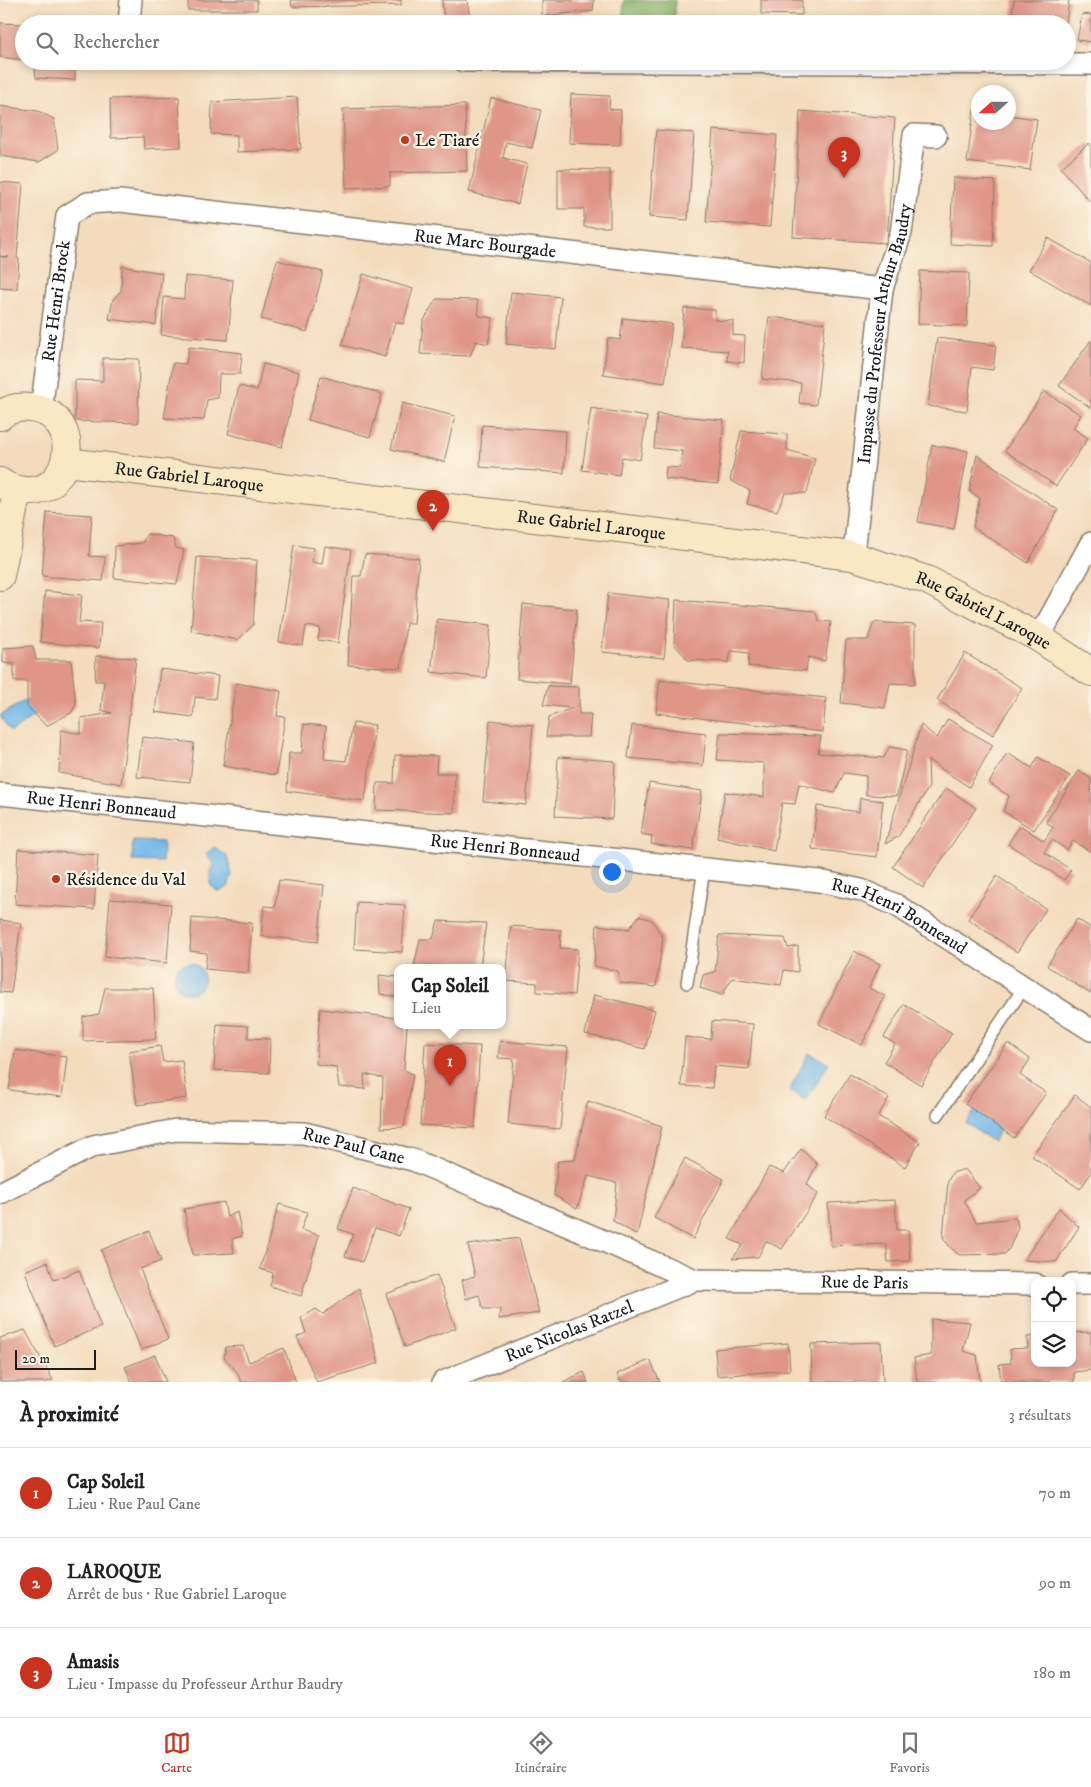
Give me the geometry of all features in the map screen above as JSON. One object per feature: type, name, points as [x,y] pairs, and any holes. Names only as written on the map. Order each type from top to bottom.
[{"type":"street","points":[[129,15],[130,0]]},
{"type":"street","points":[[1076,64],[1091,64]]},
{"type":"street","name":"Impasse du Professeur Arthur Baudry","points":[[852,556],[855,544],[882,289],[901,233],[914,135],[936,136]]},
{"type":"street","name":"Rue Marc Bourgade","points":[[88,203],[120,201],[882,289]]},
{"type":"street","name":"Rue Henri Brock","points":[[41,410],[68,216],[88,203]]},
{"type":"street","points":[[0,416],[15,408],[28,407],[41,410],[54,418],[64,431],[67,446],[66,462],[60,473],[42,489],[30,492],[9,486],[0,576]]},
{"type":"street","name":"Rue Gabriel Laroque","points":[[66,462],[852,556],[927,580],[1036,636],[1091,672]]},
{"type":"street","points":[[1036,636],[1047,622],[1091,543]]},
{"type":"street","name":"Rue Henri Bonneaud","points":[[0,794],[704,868],[819,881],[861,890],[896,905],[1091,1030]]},
{"type":"street","name":"Rue Paul Cane","points":[[0,1193],[93,1146],[102,1144],[176,1130],[304,1133],[413,1160],[695,1280]]},
{"type":"street","name":"Rue de Paris","points":[[695,1280],[1031,1284]]},
{"type":"street","name":"Rue Nicolas Ratzel","points":[[443,1382],[695,1280]]},
{"type":"street","points":[[1076,1284],[1091,1284]]},
{"type":"lane","points":[[687,983],[704,868]]},
{"type":"lane","points":[[938,1115],[1025,986]]},
{"type":"green space","points":[[624,0],[675,0],[675,15],[623,15]]},
{"type":"water","points":[[37,693],[42,710],[11,732],[0,716]]},
{"type":"water","points":[[133,841],[163,842],[162,862],[132,861]]},
{"type":"water","points":[[214,847],[227,856],[232,875],[228,887],[219,892],[211,886],[210,874],[214,865],[206,854]]},
{"type":"water","points":[[189,963],[200,967],[204,978],[200,989],[189,993],[178,989],[174,978],[178,967]]},
{"type":"water","points":[[809,1053],[829,1063],[806,1100],[789,1091]]},
{"type":"water","points":[[979,1104],[1002,1125],[993,1142],[966,1123]]},
{"type":"building","points":[[188,0],[257,0],[257,10],[188,10]]},
{"type":"building","points":[[291,0],[401,0],[401,5],[292,7]]},
{"type":"building","points":[[442,0],[467,0],[470,15],[443,15]]},
{"type":"building","points":[[542,0],[594,0],[593,11],[542,15]]},
{"type":"building","points":[[761,0],[802,0],[802,15],[761,14]]},
{"type":"building","points":[[1014,0],[1069,0],[1067,15],[1012,15]]},
{"type":"building","points":[[1082,14],[1091,15],[1091,42],[1077,40]]},
{"type":"building","points":[[0,23],[15,24],[15,59],[0,57]]},
{"type":"building","points":[[35,70],[75,70],[75,80],[36,78]]},
{"type":"building","points":[[571,94],[610,96],[609,109],[621,110],[620,145],[569,143]]},
{"type":"building","points":[[179,97],[181,147],[144,149],[143,137],[111,138],[110,99]]},
{"type":"building","points":[[297,97],[301,149],[237,152],[237,135],[211,134],[212,102]]},
{"type":"building","points":[[491,98],[541,110],[532,148],[506,142],[503,158],[527,164],[518,204],[469,192]]},
{"type":"building","name":"Le Tiaré","points":[[465,105],[467,171],[390,173],[390,186],[346,188],[343,109]]},
{"type":"building","points":[[0,106],[38,111],[54,119],[58,150],[39,162],[0,156]]},
{"type":"building","points":[[800,111],[895,118],[887,243],[793,237]]},
{"type":"building","points":[[1016,116],[1037,119],[1030,170],[967,162],[971,130],[1016,130]]},
{"type":"building","points":[[656,130],[694,133],[688,220],[649,217]]},
{"type":"building","points":[[713,130],[777,135],[770,227],[706,222]]},
{"type":"building","points":[[1089,143],[1091,145],[1091,203],[1061,168]]},
{"type":"building","points":[[558,169],[610,170],[610,227],[584,227],[584,209],[558,209]]},
{"type":"building","points":[[953,178],[995,181],[993,246],[950,244]]},
{"type":"building","points":[[0,182],[23,184],[17,258],[19,259],[17,289],[0,288],[0,257],[9,257],[0,256]]},
{"type":"building","points":[[1048,238],[1091,263],[1091,306],[1029,270]]},
{"type":"building","points":[[277,260],[323,272],[307,332],[261,319]]},
{"type":"building","points":[[122,266],[162,273],[156,325],[109,319],[113,299],[121,291]]},
{"type":"building","points":[[920,271],[969,273],[967,326],[918,324]]},
{"type":"building","points":[[363,274],[413,289],[403,324],[395,322],[385,357],[342,345]]},
{"type":"building","points":[[185,276],[233,280],[228,340],[161,335],[164,297],[184,299]]},
{"type":"building","points":[[511,292],[561,297],[556,349],[506,344]]},
{"type":"building","points":[[436,299],[477,300],[479,316],[493,318],[488,344],[476,341],[470,356],[420,354],[423,322]]},
{"type":"building","points":[[684,308],[715,310],[715,320],[733,321],[733,335],[745,336],[744,363],[727,361],[728,351],[681,348]]},
{"type":"building","points":[[769,317],[825,323],[816,405],[799,403],[801,383],[762,379]]},
{"type":"building","points":[[623,318],[672,324],[665,383],[603,374],[608,338],[620,340]]},
{"type":"building","points":[[937,338],[996,345],[993,370],[972,367],[967,411],[928,406]]},
{"type":"building","points":[[1091,340],[1091,408],[1059,386]]},
{"type":"building","points":[[189,347],[242,353],[240,374],[219,374],[218,398],[207,400],[204,420],[164,418],[173,363],[186,364]]},
{"type":"building","points":[[103,358],[139,359],[138,423],[75,421],[75,380],[103,381]]},
{"type":"building","points":[[263,364],[299,372],[282,447],[228,434],[239,386],[257,390]]},
{"type":"building","points":[[321,376],[382,394],[370,437],[308,420]]},
{"type":"building","points":[[1044,391],[1081,415],[1073,428],[1088,438],[1056,486],[1005,451]]},
{"type":"building","points":[[402,403],[455,416],[444,462],[391,449]]},
{"type":"building","points":[[591,408],[647,417],[640,460],[622,457],[619,475],[582,470]]},
{"type":"building","points":[[657,414],[724,420],[718,484],[665,479],[666,467],[680,468],[682,451],[654,448]]},
{"type":"building","points":[[482,425],[566,431],[564,473],[480,467]]},
{"type":"building","points":[[741,431],[787,434],[787,450],[815,458],[807,493],[785,493],[777,511],[747,504],[750,491],[730,480]]},
{"type":"building","points":[[932,445],[968,451],[954,529],[918,522]]},
{"type":"building","points":[[977,455],[1058,510],[1028,563],[973,527],[980,498],[969,491]]},
{"type":"building","points":[[47,512],[92,515],[89,556],[105,557],[103,581],[42,576]]},
{"type":"building","points":[[147,534],[173,538],[176,548],[184,550],[177,584],[114,578],[115,546],[142,543]]},
{"type":"building","points":[[294,545],[314,548],[312,562],[322,564],[325,546],[351,550],[338,643],[318,640],[320,628],[306,626],[303,646],[279,642]]},
{"type":"building","points":[[365,554],[419,558],[414,623],[406,623],[401,668],[348,665],[353,576],[361,576]]},
{"type":"building","points":[[197,557],[257,560],[253,625],[238,640],[191,631]]},
{"type":"building","points":[[45,591],[82,595],[79,622],[101,623],[99,648],[40,642]]},
{"type":"building","points":[[608,593],[670,600],[664,658],[602,652]]},
{"type":"building","points":[[676,600],[815,611],[819,621],[831,622],[825,661],[808,657],[806,671],[748,666],[749,653],[731,651],[729,662],[688,660],[674,644]]},
{"type":"building","points":[[523,604],[577,609],[570,684],[517,679]]},
{"type":"building","points":[[437,619],[491,625],[486,678],[431,672]]},
{"type":"building","points":[[874,622],[915,625],[915,684],[890,683],[885,708],[841,703],[846,640],[868,640]]},
{"type":"building","points":[[33,646],[36,660],[71,660],[76,704],[71,713],[46,726],[27,706],[27,681],[14,681],[14,664],[3,663],[3,648]]},
{"type":"building","points":[[965,653],[1022,688],[993,735],[937,700]]},
{"type":"building","points":[[96,656],[136,658],[121,784],[59,773],[61,730],[81,734],[81,718],[112,713],[101,710],[104,681],[95,681]]},
{"type":"building","points":[[160,669],[218,676],[215,699],[195,697],[193,717],[155,712]]},
{"type":"building","points":[[660,680],[826,698],[823,732],[656,713]]},
{"type":"building","points":[[236,683],[281,691],[277,716],[285,717],[276,775],[223,766]]},
{"type":"building","points":[[548,686],[579,687],[579,714],[591,714],[589,737],[546,737],[549,717],[572,708],[543,705]]},
{"type":"building","points":[[948,719],[993,745],[969,787],[928,760],[929,787],[898,837],[885,844],[921,725],[937,738]]},
{"type":"building","points":[[490,720],[533,725],[526,805],[483,801]]},
{"type":"building","points":[[353,723],[375,725],[365,801],[287,791],[289,753],[302,753],[304,724],[326,726],[324,759],[346,761]]},
{"type":"building","points":[[632,725],[706,733],[703,765],[628,758]]},
{"type":"building","points":[[720,733],[821,736],[818,753],[884,758],[889,747],[907,750],[897,796],[866,795],[866,776],[844,773],[835,793],[799,784],[795,804],[782,803],[774,851],[717,838],[725,792],[764,797],[764,763],[717,760]]},
{"type":"building","points":[[142,737],[194,743],[190,782],[137,777]]},
{"type":"building","points":[[1007,753],[1032,768],[1038,757],[1070,776],[1034,830],[1003,811],[1009,796],[989,783]]},
{"type":"building","points":[[395,755],[437,756],[436,773],[455,773],[454,813],[376,810],[377,783],[394,783]]},
{"type":"building","points":[[558,757],[615,761],[612,819],[555,816]]},
{"type":"building","points":[[1079,771],[1091,779],[1091,852],[1073,841],[1067,850],[1052,840],[1044,852],[1071,870],[1064,880],[1008,844],[1020,825],[1044,841],[1053,827],[1046,822]]},
{"type":"building","points":[[649,783],[702,791],[693,850],[651,844],[652,836],[641,834]]},
{"type":"building","points":[[946,788],[976,808],[923,888],[893,867]]},
{"type":"building","points":[[860,798],[883,801],[877,857],[812,849],[817,806],[859,812]]},
{"type":"building","name":"Résidence du Val","points":[[18,849],[98,855],[94,909],[15,904]]},
{"type":"building","points":[[997,876],[1046,909],[1017,952],[968,919]]},
{"type":"building","points":[[279,880],[324,885],[318,942],[261,936],[264,906],[275,907]]},
{"type":"building","points":[[110,899],[171,904],[167,963],[105,957]]},
{"type":"building","points":[[357,902],[405,905],[402,952],[354,949]]},
{"type":"building","points":[[639,916],[652,920],[663,938],[656,987],[620,983],[618,971],[594,966],[597,925],[629,929]]},
{"type":"building","points":[[192,918],[252,923],[248,973],[205,969],[207,953],[190,951]]},
{"type":"building","points":[[1077,919],[1091,928],[1091,994],[1047,966]]},
{"type":"building","points":[[0,920],[21,923],[11,993],[0,992]]},
{"type":"building","points":[[438,921],[486,923],[480,964],[415,964],[420,939],[433,939]]},
{"type":"building","points":[[511,926],[561,930],[560,948],[578,949],[574,995],[537,992],[537,983],[506,981]]},
{"type":"building","points":[[719,935],[785,938],[788,948],[798,946],[798,972],[784,970],[781,985],[732,978],[722,995],[700,988],[703,975],[715,972]]},
{"type":"building","points":[[854,951],[880,964],[869,988],[885,996],[862,1045],[819,1024]]},
{"type":"building","points":[[379,975],[394,977],[394,996],[380,994]]},
{"type":"building","points":[[105,988],[153,988],[156,1039],[83,1041],[83,1017],[99,1014]]},
{"type":"building","points":[[594,995],[655,1010],[645,1049],[585,1034]]},
{"type":"building","points":[[904,1004],[952,1033],[921,1085],[884,1062],[895,1044],[884,1037]]},
{"type":"building","points":[[320,1009],[394,1018],[394,1029],[407,1029],[404,1070],[413,1074],[404,1127],[381,1128],[383,1078],[364,1074],[365,1089],[339,1087],[336,1067],[316,1064]]},
{"type":"building","points":[[712,1021],[753,1024],[749,1069],[714,1066],[712,1088],[681,1086],[685,1037],[711,1039]]},
{"type":"building","points":[[217,1024],[248,1026],[248,1038],[270,1039],[269,1073],[214,1070]]},
{"type":"building","points":[[500,1041],[568,1047],[560,1129],[508,1124],[514,1059],[498,1058]]},
{"type":"building","points":[[425,1043],[480,1046],[475,1128],[420,1125]]},
{"type":"building","points":[[1008,1043],[1030,1059],[1020,1075],[1046,1093],[1014,1138],[965,1104]]},
{"type":"building","points":[[160,1046],[163,1062],[182,1060],[187,1098],[137,1105],[129,1051]]},
{"type":"building","points":[[15,1050],[67,1057],[62,1097],[9,1090]]},
{"type":"building","points":[[850,1074],[889,1098],[878,1116],[920,1142],[905,1167],[824,1116]]},
{"type":"building","points":[[1075,1095],[1091,1107],[1091,1173],[1080,1189],[1032,1156]]},
{"type":"building","points":[[588,1101],[662,1126],[637,1235],[613,1221],[617,1183],[588,1176],[577,1209],[554,1195],[558,1161],[575,1160]]},
{"type":"building","points":[[801,1149],[817,1164],[807,1184],[818,1194],[782,1249],[766,1241],[758,1257],[732,1259],[743,1245],[729,1239],[769,1167],[784,1173]]},
{"type":"building","points":[[685,1158],[724,1179],[693,1239],[654,1218]]},
{"type":"building","points":[[965,1169],[980,1188],[964,1200],[976,1222],[1016,1218],[1018,1227],[1005,1254],[959,1255],[943,1237],[948,1181],[952,1173]]},
{"type":"building","points":[[353,1188],[409,1209],[399,1236],[375,1228],[362,1262],[345,1256],[353,1234],[338,1229]]},
{"type":"building","points":[[895,1200],[897,1230],[908,1230],[910,1261],[888,1262],[886,1244],[831,1246],[828,1203]]},
{"type":"building","points":[[224,1202],[227,1217],[237,1212],[242,1236],[232,1239],[234,1253],[193,1255],[184,1209]]},
{"type":"building","points":[[279,1204],[307,1212],[301,1230],[319,1235],[301,1296],[270,1286],[273,1273],[260,1269]]},
{"type":"building","points":[[1059,1208],[1079,1227],[1056,1262],[1024,1260]]},
{"type":"building","points":[[149,1231],[161,1261],[140,1269],[168,1339],[141,1350],[101,1250]]},
{"type":"building","points":[[519,1238],[539,1313],[499,1319],[500,1309],[483,1309],[479,1295],[466,1299],[462,1280],[475,1276],[468,1245]]},
{"type":"building","points":[[47,1262],[54,1280],[79,1270],[101,1327],[54,1346],[25,1271]]},
{"type":"building","points":[[437,1275],[456,1328],[405,1347],[386,1294]]},
{"type":"building","points":[[359,1288],[379,1363],[317,1382],[297,1337],[306,1333],[301,1318],[316,1309],[323,1314]]},
{"type":"building","points":[[931,1319],[970,1322],[963,1351],[977,1355],[980,1382],[917,1382],[914,1358],[931,1355]]},
{"type":"building","points":[[25,1330],[53,1380],[47,1382],[0,1382],[0,1338]]},
{"type":"building","points":[[1091,1332],[1091,1370],[1074,1372],[1074,1382],[1001,1382],[999,1364],[1011,1363],[1010,1349],[1028,1348],[1027,1337],[1031,1336],[1031,1367],[1076,1367],[1076,1333]]},
{"type":"building","points":[[881,1342],[883,1382],[812,1382],[811,1344]]},
{"type":"building","points":[[788,1343],[790,1370],[717,1376],[715,1349]]},
{"type":"building","points":[[243,1346],[249,1362],[284,1348],[296,1382],[241,1382],[237,1372],[224,1357],[226,1347]]},
{"type":"building","points":[[155,1355],[166,1382],[132,1382],[125,1367]]},
{"type":"building","points":[[650,1360],[660,1382],[621,1382],[617,1374]]},
{"type":"building","points":[[584,1372],[588,1382],[563,1382]]},
{"type":"place","name":"Le Tiaré","points":[[405,140]]},
{"type":"place","name":"Amasis","points":[[844,178]]},
{"type":"place","name":"LAROQUE","points":[[433,531]]},
{"type":"place","name":"Résidence du Val","points":[[56,879]]},
{"type":"place","name":"Cap Soleil","points":[[450,1086]]}]
